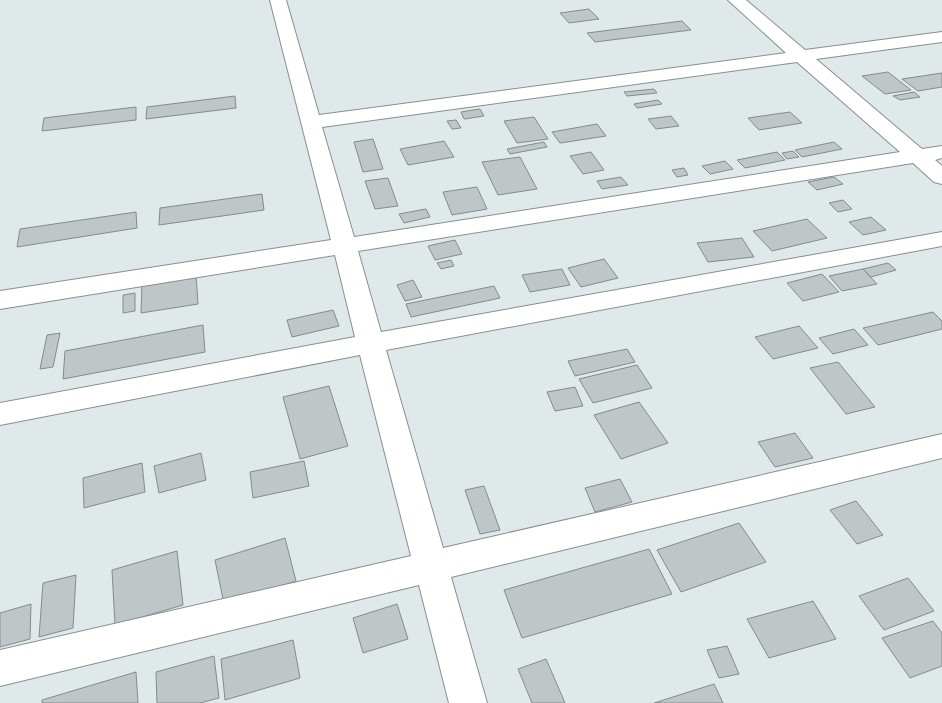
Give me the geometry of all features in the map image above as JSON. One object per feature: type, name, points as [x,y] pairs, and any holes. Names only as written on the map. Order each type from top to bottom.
[{"type":"street","points":[[278,0],[468,703]]},
{"type":"street","points":[[736,0],[942,177]]},
{"type":"street","points":[[311,122],[942,37]]},
{"type":"street","points":[[0,300],[942,152]]},
{"type":"street","points":[[0,414],[371,343],[942,239]]},
{"type":"street","points":[[0,668],[942,446]]},
{"type":"building","points":[[589,9],[599,19],[569,23],[560,13]]},
{"type":"building","points":[[682,21],[691,30],[595,42],[587,33]]},
{"type":"building","points":[[888,72],[911,90],[885,94],[862,76]]},
{"type":"building","points":[[942,73],[942,87],[918,91],[902,79]]},
{"type":"building","points":[[654,89],[657,93],[627,96],[624,92]]},
{"type":"building","points":[[914,92],[920,97],[900,100],[893,96]]},
{"type":"building","points":[[235,96],[236,108],[146,119],[147,107]]},
{"type":"building","points":[[658,100],[662,104],[637,108],[634,104]]},
{"type":"building","points":[[136,107],[136,120],[42,131],[44,118]]},
{"type":"building","points":[[480,109],[484,116],[464,119],[461,112]]},
{"type":"building","points":[[790,112],[802,123],[759,130],[748,118]]},
{"type":"building","points":[[671,116],[679,126],[656,129],[648,119]]},
{"type":"building","points":[[534,117],[548,139],[517,143],[504,121]]},
{"type":"building","points":[[456,120],[461,128],[452,129],[447,121]]},
{"type":"building","points":[[597,124],[606,136],[560,143],[552,132]]},
{"type":"building","points":[[373,139],[383,169],[363,172],[354,142]]},
{"type":"building","points":[[444,141],[454,157],[408,165],[400,149]]},
{"type":"building","points":[[544,142],[547,147],[510,154],[507,149]]},
{"type":"building","points":[[834,142],[842,149],[802,157],[795,150]]},
{"type":"building","points":[[793,151],[799,157],[787,159],[782,153]]},
{"type":"building","points":[[591,152],[604,170],[583,174],[570,156]]},
{"type":"building","points":[[777,152],[785,160],[745,168],[737,160]]},
{"type":"building","points":[[520,157],[537,189],[498,195],[482,162]]},
{"type":"building","points":[[725,161],[733,169],[710,174],[702,166]]},
{"type":"building","points":[[684,168],[688,175],[677,177],[672,170]]},
{"type":"building","points":[[621,177],[628,185],[602,189],[597,181]]},
{"type":"building","points":[[834,177],[843,184],[817,190],[808,182]]},
{"type":"building","points":[[388,178],[398,206],[375,209],[365,181]]},
{"type":"building","points":[[477,187],[487,209],[452,215],[443,192]]},
{"type":"building","points":[[262,194],[264,210],[159,225],[160,208]]},
{"type":"building","points":[[843,200],[852,209],[838,212],[829,203]]},
{"type":"building","points":[[426,209],[430,217],[404,223],[399,214]]},
{"type":"building","points":[[136,212],[137,228],[17,247],[20,229]]},
{"type":"building","points":[[871,217],[886,230],[863,235],[849,222]]},
{"type":"building","points":[[807,219],[827,238],[772,251],[753,231]]},
{"type":"building","points":[[742,238],[754,257],[708,262],[697,243]]},
{"type":"building","points":[[455,240],[462,254],[435,260],[428,246]]},
{"type":"building","points":[[604,259],[618,278],[581,287],[568,268]]},
{"type":"building","points":[[451,260],[454,266],[441,269],[437,263]]},
{"type":"building","points":[[888,263],[896,270],[871,277],[863,269]]},
{"type":"building","points":[[562,269],[570,285],[530,292],[522,275]]},
{"type":"building","points":[[863,269],[877,284],[842,291],[829,276]]},
{"type":"building","points":[[196,274],[198,304],[141,313],[142,282]]},
{"type":"building","points":[[822,274],[839,292],[803,301],[787,283]]},
{"type":"building","points":[[413,280],[422,297],[405,301],[397,285]]},
{"type":"building","points":[[494,286],[500,298],[411,317],[406,304]]},
{"type":"building","points":[[135,293],[135,311],[123,313],[123,295]]},
{"type":"building","points":[[333,310],[339,326],[292,337],[287,320]]},
{"type":"building","points":[[933,312],[942,321],[942,329],[878,345],[863,328]]},
{"type":"building","points":[[203,325],[205,352],[63,379],[65,351]]},
{"type":"building","points":[[799,326],[818,348],[773,359],[755,337]]},
{"type":"building","points":[[854,329],[868,345],[833,354],[819,338]]},
{"type":"building","points":[[60,333],[53,367],[40,369],[47,335]]},
{"type":"building","points":[[627,349],[635,362],[575,376],[568,361]]},
{"type":"building","points":[[838,362],[875,407],[846,414],[810,368]]},
{"type":"building","points":[[637,365],[652,388],[593,403],[579,379]]},
{"type":"building","points":[[329,386],[348,446],[300,459],[283,397]]},
{"type":"building","points":[[575,387],[583,406],[555,411],[547,392]]},
{"type":"building","points":[[639,402],[668,443],[621,459],[594,415]]},
{"type":"building","points":[[795,433],[813,458],[775,467],[758,442]]},
{"type":"building","points":[[201,453],[206,480],[159,493],[154,466]]},
{"type":"building","points":[[304,461],[309,486],[253,498],[250,472]]},
{"type":"building","points":[[142,463],[145,492],[84,508],[83,478]]},
{"type":"building","points":[[620,479],[632,502],[595,512],[585,488]]},
{"type":"building","points":[[484,486],[500,530],[480,534],[465,490]]},
{"type":"building","points":[[856,501],[883,535],[857,544],[830,510]]},
{"type":"building","points":[[739,523],[766,562],[681,592],[657,550]]},
{"type":"building","points":[[285,538],[296,581],[224,604],[215,560]]},
{"type":"building","points":[[649,549],[672,594],[522,638],[504,590]]},
{"type":"building","points":[[177,551],[183,605],[115,625],[112,570]]},
{"type":"building","points":[[76,575],[73,628],[39,637],[43,583]]},
{"type":"building","points":[[908,578],[934,611],[884,630],[859,596]]},
{"type":"building","points":[[813,601],[836,639],[769,658],[747,619]]},
{"type":"building","points":[[31,604],[30,639],[0,647],[0,613]]},
{"type":"building","points":[[397,604],[408,639],[363,653],[353,618]]},
{"type":"building","points":[[933,621],[942,633],[942,666],[910,678],[882,638]]},
{"type":"building","points":[[293,640],[300,678],[225,700],[221,659]]},
{"type":"building","points":[[727,646],[739,674],[719,678],[707,650]]},
{"type":"building","points":[[214,656],[219,698],[200,703],[157,703],[156,672]]},
{"type":"building","points":[[546,659],[565,703],[532,703],[518,669]]},
{"type":"building","points":[[136,672],[138,703],[42,703],[42,700]]},
{"type":"building","points":[[714,684],[723,703],[654,703]]}]
